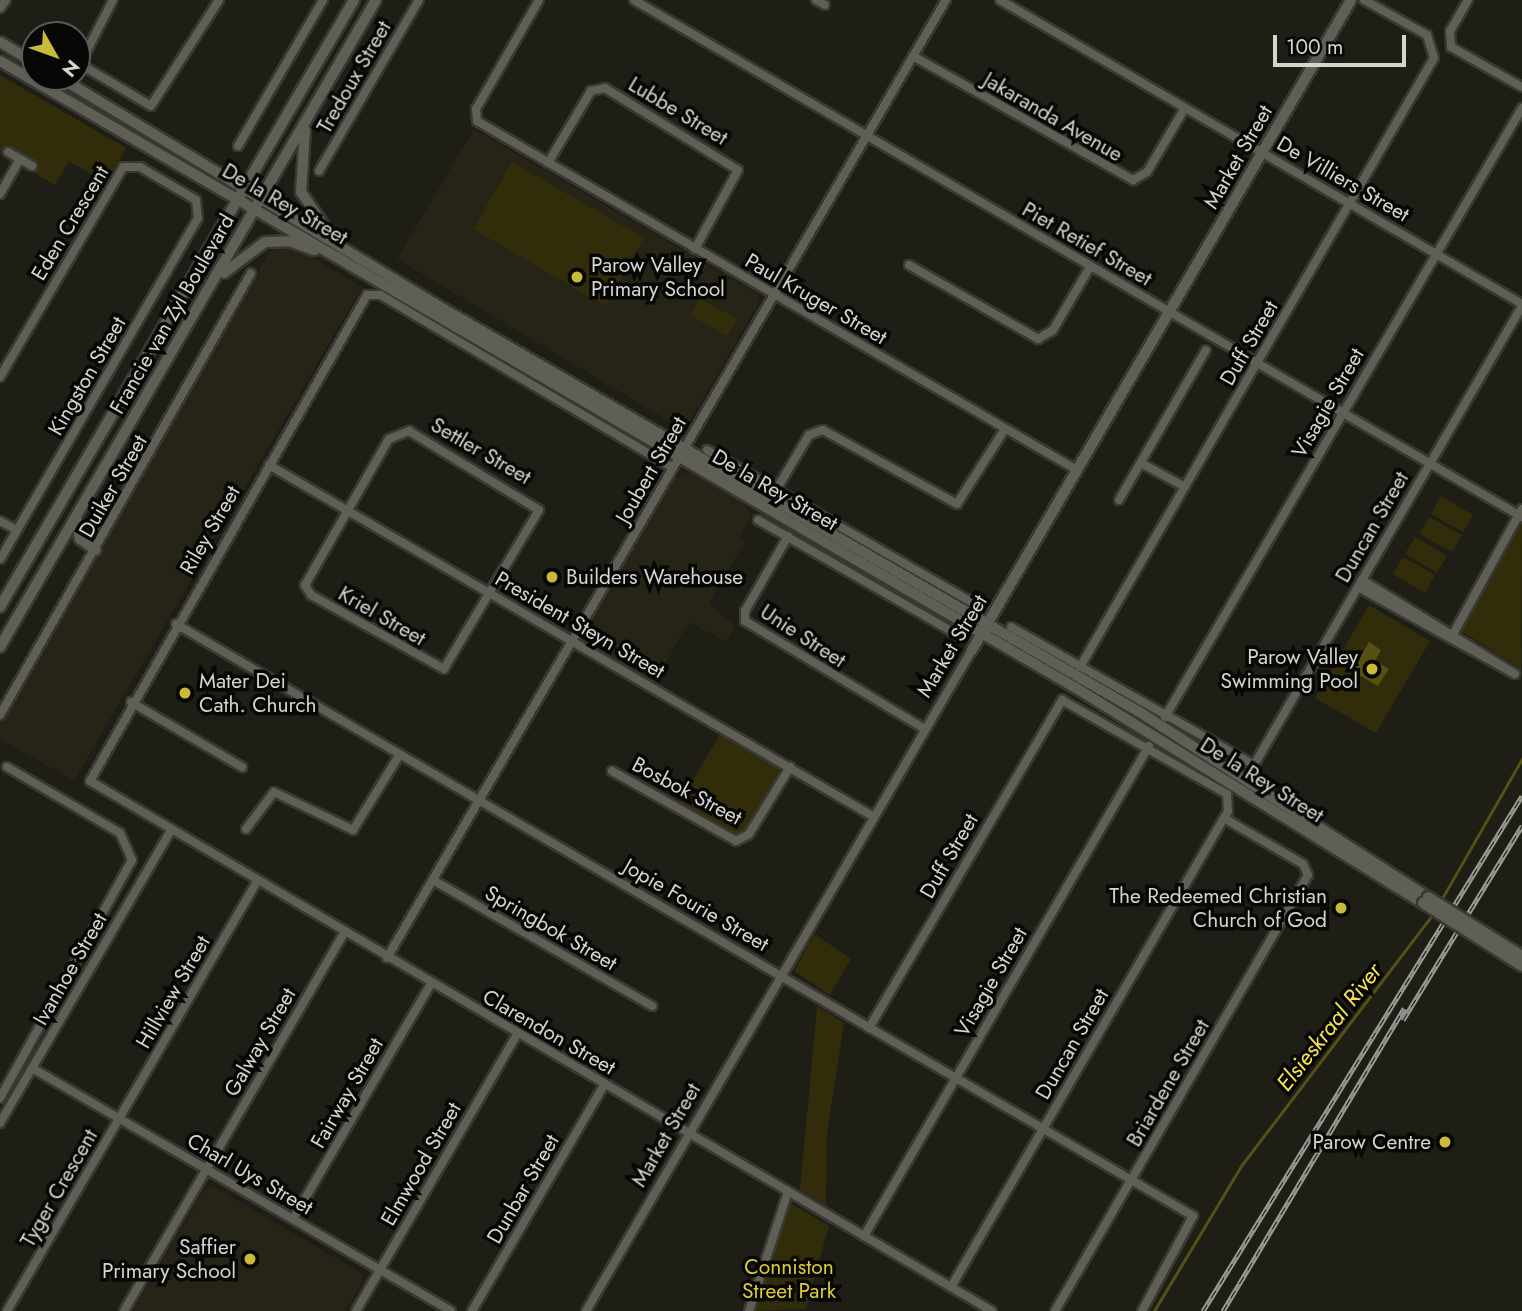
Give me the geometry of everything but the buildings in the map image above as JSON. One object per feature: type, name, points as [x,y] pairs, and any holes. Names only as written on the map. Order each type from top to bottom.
[{"type":"main road","name":"Francie van Zyl Boulevard","points":[[0,607],[236,198],[354,0]]},
{"type":"main road","name":"Francie van Zyl Boulevard","points":[[0,647],[376,0]]},
{"type":"main road","name":"Market Street","points":[[972,650],[1351,0]]},
{"type":"main road","points":[[0,42],[21,55]]},
{"type":"main road","name":"De la Rey Street","points":[[0,61],[985,629],[1141,713],[1522,966]]},
{"type":"main road","name":"De la Rey Street","points":[[83,91],[263,196],[682,452]]},
{"type":"main road","points":[[311,111],[298,165],[301,192],[311,214],[347,247]]},
{"type":"main road","points":[[189,322],[235,261],[265,242],[289,240],[340,259]]},
{"type":"main road","points":[[76,516],[78,536],[96,550]]},
{"type":"main road","name":"De la Rey Street","points":[[1425,900],[1522,956]]},
{"type":"street","points":[[0,8],[6,0]]},
{"type":"street","points":[[113,0],[80,64],[156,105],[219,0]]},
{"type":"street","points":[[238,146],[323,0]]},
{"type":"street","name":"Tredoux Street","points":[[319,171],[419,0]]},
{"type":"street","name":"Paul Kruger Street","points":[[540,0],[476,109],[477,121],[1077,470]]},
{"type":"street","name":"Piet Retief Street","points":[[634,0],[1342,414],[1521,514]]},
{"type":"street","points":[[816,0],[825,5]]},
{"type":"street","name":"Joubert Street","points":[[387,958],[946,0]]},
{"type":"street","name":"De Villiers Street","points":[[1000,0],[1522,305]]},
{"type":"street","name":"Duff Street","points":[[1080,667],[1434,58],[1427,35],[1364,0]]},
{"type":"street","points":[[1468,0],[1449,35],[1456,52],[1511,85],[1522,87]]},
{"type":"street","name":"Jakaranda Avenue","points":[[914,56],[1133,180],[1147,172],[1185,108]]},
{"type":"street","name":"Lubbe Street","points":[[548,163],[591,91],[604,88],[738,170],[695,249]]},
{"type":"street","name":"Visagie Street","points":[[1165,717],[1522,108]]},
{"type":"street","points":[[8,152],[32,166]]},
{"type":"street","points":[[0,194],[20,159]]},
{"type":"street","name":"Eden Crescent","points":[[0,377],[124,167],[140,167],[193,197],[200,208]]},
{"type":"street","name":"Kingston Street","points":[[0,559],[200,208]]},
{"type":"street","points":[[909,265],[1038,339],[1053,330],[1090,267]]},
{"type":"street","name":"Duiker Street","points":[[0,715],[251,273]]},
{"type":"street","name":"Riley Street","points":[[90,781],[131,702],[365,298],[380,295],[673,468]]},
{"type":"street","name":"Duncan Street","points":[[1252,766],[1522,305]]},
{"type":"street","points":[[1119,500],[1206,350]]},
{"type":"street","points":[[776,491],[809,435],[823,430],[957,504],[1005,429]]},
{"type":"street","name":"Settler Street","points":[[348,510],[389,439],[402,430],[522,495],[537,506],[538,517],[492,595]]},
{"type":"street","name":"De la Rey Street","points":[[707,450],[971,602]]},
{"type":"street","points":[[1142,463],[1185,487]]},
{"type":"street","name":"President Steyn Street","points":[[269,465],[874,817]]},
{"type":"street","name":"Kriel Street","points":[[348,510],[306,579],[306,590],[435,668],[453,662],[492,595]]},
{"type":"street","points":[[1451,637],[1521,514]]},
{"type":"street","name":"De la Rey Street","points":[[758,520],[958,635]]},
{"type":"street","points":[[0,521],[17,530]]},
{"type":"street","name":"Unie Street","points":[[788,536],[745,611],[748,626],[925,729]]},
{"type":"street","points":[[1360,584],[1515,674],[1451,637]]},
{"type":"street","name":"Jopie Fourie Street","points":[[176,624],[1132,1179],[1195,1219],[1142,1311]]},
{"type":"street","name":"De la Rey Street","points":[[1012,626],[1252,766]]},
{"type":"street","name":"Market Street","points":[[586,1311],[972,650]]},
{"type":"street","name":"De la Rey Street","points":[[1060,701],[1069,699],[1225,791],[1230,803],[1224,818]]},
{"type":"street","name":"Duff Street","points":[[869,1028],[1060,701]]},
{"type":"street","points":[[131,702],[242,766]]},
{"type":"street","name":"Visagie Street","points":[[864,1236],[1149,746]]},
{"type":"street","points":[[246,829],[274,792],[353,830],[400,754]]},
{"type":"street","points":[[0,1098],[132,860],[120,834],[7,767]]},
{"type":"street","name":"Bosbok Street","points":[[612,771],[736,841],[748,834],[790,767]]},
{"type":"street","name":"Clarendon Street","points":[[90,781],[170,832],[992,1311]]},
{"type":"street","name":"Duncan Street","points":[[951,1287],[1224,818]]},
{"type":"street","name":"Briardene Street","points":[[1055,1311],[1308,871],[1224,818]]},
{"type":"street","name":"Ivanhoe Street","points":[[0,1124],[170,832]]},
{"type":"street","name":"Springbok Street","points":[[433,880],[652,1006]]},
{"type":"street","name":"Hillview Street","points":[[119,1119],[257,882]]},
{"type":"street","name":"Galway Street","points":[[206,1169],[344,933]]},
{"type":"street","name":"Fairway Street","points":[[293,1219],[431,984]]},
{"type":"street","name":"Elmwood Street","points":[[356,1311],[517,1034]]},
{"type":"street","name":"Charl Uys Street","points":[[32,1068],[451,1311]]},
{"type":"street","name":"Dunbar Street","points":[[472,1311],[604,1085]]},
{"type":"street","name":"Tyger Crescent","points":[[7,1311],[119,1119]]},
{"type":"street","points":[[124,1311],[206,1169]]},
{"type":"street","points":[[749,1311],[788,1192]]},
{"type":"shaded area","name":"Parow Valley Primary School","points":[[474,129],[758,294],[760,301],[688,425],[679,427],[397,259]]},
{"type":"shaded area","points":[[282,247],[297,249],[362,287],[74,781],[0,739],[0,716],[270,251]]},
{"type":"shaded area","points":[[690,472],[743,503],[751,515],[739,537],[745,542],[709,603],[735,626],[726,642],[689,622],[654,683],[583,642],[581,633],[672,479]]},
{"type":"shaded area","points":[[1369,642],[1381,650],[1375,661],[1389,669],[1378,686],[1352,671]]},
{"type":"shaded area","name":"Saffier Primary School","points":[[213,1186],[361,1273],[363,1281],[346,1311],[133,1311],[205,1188]]},
{"type":"green space","points":[[0,75],[21,87],[21,91],[28,91],[126,148],[106,183],[69,161],[55,185],[33,172],[37,164],[8,148],[0,155]]},
{"type":"green space","points":[[512,162],[644,238],[605,306],[473,229]]},
{"type":"green space","points":[[700,298],[737,319],[727,336],[690,315]]},
{"type":"green space","points":[[1441,496],[1473,515],[1463,532],[1431,514]]},
{"type":"green space","points":[[1429,517],[1462,535],[1452,552],[1419,534]]},
{"type":"green space","points":[[1520,520],[1522,521],[1521,669],[1459,630]]},
{"type":"green space","points":[[1415,537],[1447,556],[1437,573],[1405,554]]},
{"type":"green space","points":[[1403,557],[1435,575],[1425,593],[1393,574]]},
{"type":"green space","name":"Parow Valley Swimming Pool","points":[[1369,605],[1430,641],[1376,733],[1315,698]]},
{"type":"green space","points":[[720,734],[780,769],[747,831],[737,836],[679,804]]},
{"type":"green space","points":[[815,934],[851,959],[830,995],[794,971]]},
{"type":"green space","points":[[817,1006],[844,1023],[827,1134],[826,1205],[800,1190]]},
{"type":"green space","name":"Conniston Street Park","points":[[789,1202],[829,1226],[806,1309],[753,1311]]},
{"type":"waterway","name":"Elsieskraal River","points":[[1440,902],[1522,759]]},
{"type":"waterway","name":"Elsieskraal River","points":[[1154,1311],[1241,1166],[1433,914]]},
{"type":"railway","points":[[1203,1311],[1522,796]]},
{"type":"railway","points":[[1403,1020],[1522,826]]},
{"type":"railway","points":[[1223,1311],[1404,1008]]},
{"type":"place","name":"Parow Valley Primary School","points":[[577,277]]},
{"type":"place","name":"Builders Warehouse","points":[[552,577]]},
{"type":"place","name":"Parow Valley Swimming Pool","points":[[1372,669]]},
{"type":"place","name":"Mater Dei Cath. Church","points":[[185,693]]},
{"type":"place","name":"The Redeemed Christian Church of God","points":[[1341,908]]},
{"type":"place","name":"Parow Centre","points":[[1445,1142]]},
{"type":"place","name":"Saffier Primary School","points":[[250,1259]]}]
